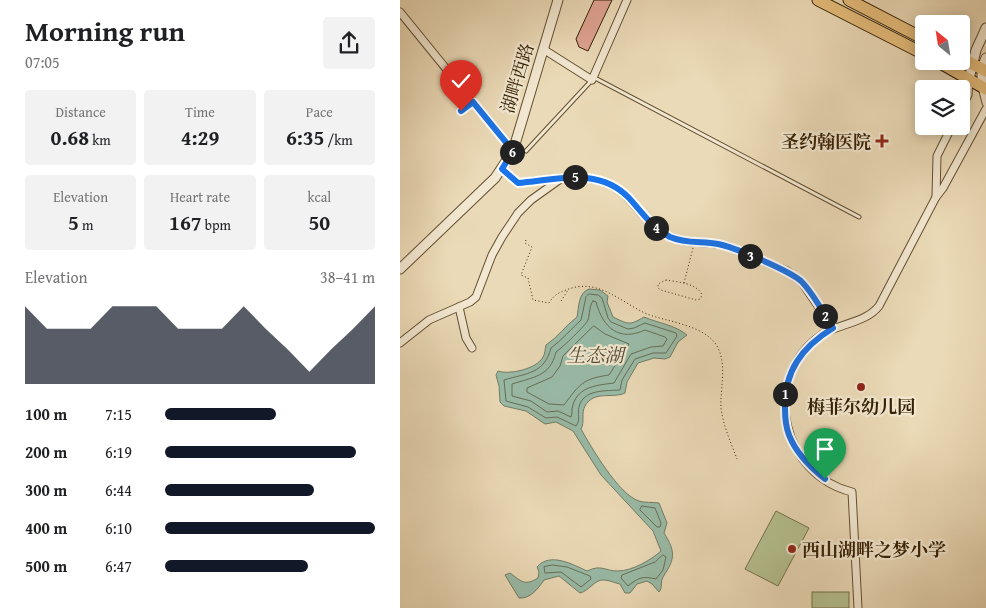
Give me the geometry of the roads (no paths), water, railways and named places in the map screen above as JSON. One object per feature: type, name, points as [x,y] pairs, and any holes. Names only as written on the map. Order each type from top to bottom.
[{"type":"main road","points":[[818,0],[915,49]]},
{"type":"main road","points":[[849,0],[915,34]]},
{"type":"main road","points":[[952,70],[984,88]]},
{"type":"street","name":"湖畔西路","points":[[400,269],[502,169],[513,151],[558,0]]},
{"type":"street","points":[[543,49],[593,79],[626,0]]},
{"type":"street","points":[[400,12],[513,151]]},
{"type":"street","points":[[969,79],[977,64],[986,28]]},
{"type":"street","points":[[977,64],[986,103]]},
{"type":"street","points":[[858,608],[852,492],[832,483],[808,464],[788,434],[785,416],[785,396],[788,380],[797,360],[817,337],[833,328],[867,316],[879,306],[936,197],[944,188],[986,109]]},
{"type":"street","points":[[936,197],[937,156],[948,135]]},
{"type":"street","points":[[502,169],[518,183],[548,181],[565,176],[586,177],[616,188],[628,198],[653,226],[678,240],[727,246],[786,271],[801,281],[833,328]]},
{"type":"street","points":[[400,343],[429,320],[476,297],[492,255],[518,213],[530,200],[565,176]]},
{"type":"street","points":[[459,306],[466,338],[472,348]]},
{"type":"lane","points":[[526,150],[593,79],[859,217]]},
{"type":"lane","points":[[461,111],[473,102]]},
{"type":"water","name":"生态湖","points":[[589,289],[600,290],[608,296],[607,302],[613,317],[632,323],[644,317],[672,326],[687,335],[678,342],[670,357],[665,359],[654,358],[638,363],[627,382],[625,393],[598,396],[589,401],[583,412],[581,429],[606,470],[623,490],[639,501],[659,503],[667,523],[664,533],[671,545],[672,560],[662,579],[659,592],[647,581],[637,584],[630,593],[625,593],[620,584],[601,580],[580,593],[559,576],[544,580],[530,595],[519,598],[505,575],[510,573],[521,581],[530,582],[538,578],[539,572],[537,567],[548,560],[561,561],[587,571],[600,568],[623,571],[641,564],[661,551],[653,531],[601,475],[573,431],[556,422],[545,424],[526,411],[504,406],[500,402],[496,375],[498,371],[522,370],[540,361],[544,356],[546,345],[577,317],[581,297]]},
{"type":"place","name":"圣约翰医院","points":[[882,141]]},
{"type":"place","name":"梅菲尔幼儿园","points":[[861,387]]},
{"type":"place","name":"西山湖畔之梦小学","points":[[792,549]]}]
